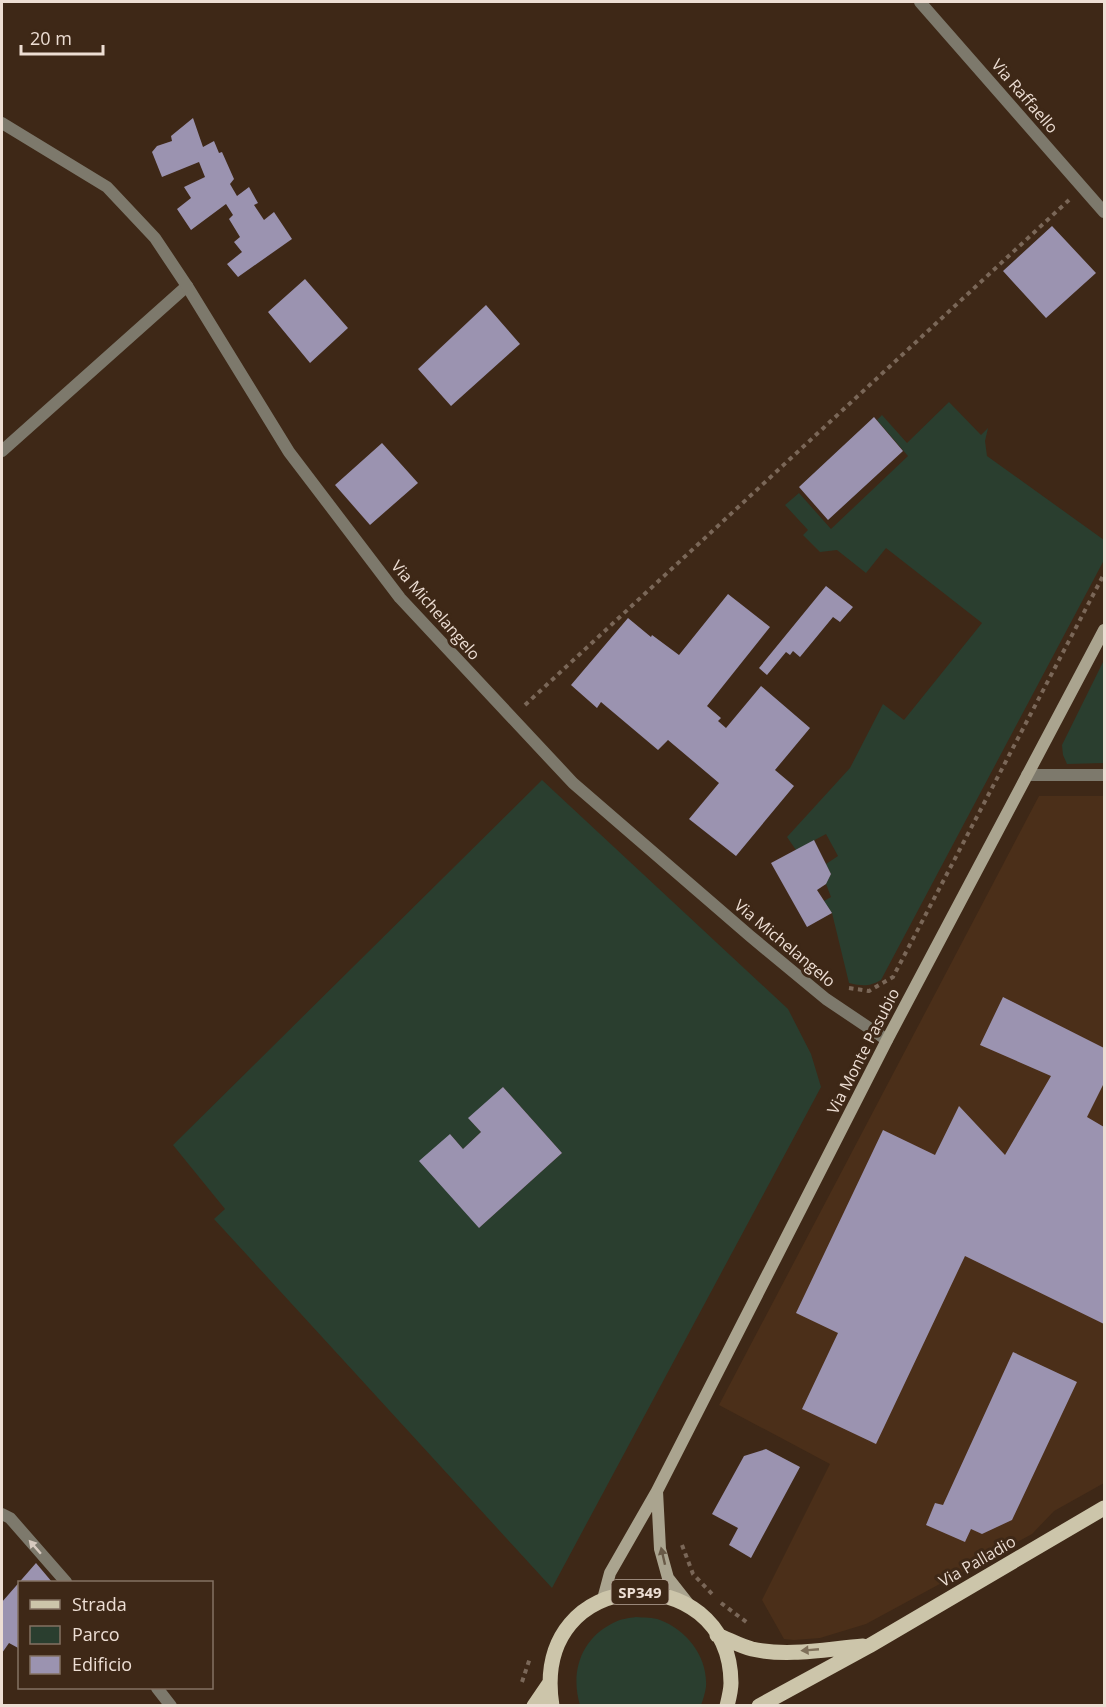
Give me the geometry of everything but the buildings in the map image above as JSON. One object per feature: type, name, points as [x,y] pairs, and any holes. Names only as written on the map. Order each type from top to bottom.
[{"type":"main road","name":"Via Monte Pasubio","points":[[603,1599],[610,1573],[657,1491],[887,1040],[1104,630]]},
{"type":"main road","name":"Via Monte Pasubio","points":[[657,1491],[660,1549],[668,1578],[690,1606]]},
{"type":"main road","name":"Via Palladio","points":[[869,1646],[1104,1508]]},
{"type":"main road","name":"SP349","points":[[552,1706],[549,1684],[552,1657],[563,1633],[580,1613],[603,1599],[633,1592],[663,1594],[690,1606],[705,1619],[717,1635],[728,1658],[731,1683],[728,1706]]},
{"type":"main road","name":"SP349","points":[[717,1635],[750,1648],[770,1651],[790,1652],[869,1646]]},
{"type":"main road","name":"SP349","points":[[759,1706],[869,1646]]},
{"type":"main road","name":"SP349","points":[[534,1706],[549,1684]]},
{"type":"street","name":"Via Raffaello","points":[[920,2],[1104,212]]},
{"type":"street","name":"Via Michelangelo","points":[[2,123],[107,188],[155,238],[290,452],[400,598],[573,783],[826,999],[887,1040]]},
{"type":"street","points":[[2,451],[187,286]]},
{"type":"street","points":[[1027,775],[1104,775]]},
{"type":"street","points":[[2,1514],[10,1518],[65,1581]]},
{"type":"street","points":[[158,1689],[171,1706]]},
{"type":"path","points":[[511,717],[1083,187]]},
{"type":"path","points":[[826,999],[839,983],[853,990],[869,991],[893,977],[1104,574]]},
{"type":"shaded area","points":[[1039,796],[1104,796],[1104,1483],[1054,1511],[1032,1534],[866,1624],[820,1638],[784,1639],[762,1600],[830,1464],[719,1405]]},
{"type":"green space","points":[[949,402],[981,435],[988,428],[985,441],[987,456],[1104,540],[1104,560],[881,980],[869,985],[858,985],[849,983],[832,913],[824,901],[831,897],[826,884],[831,874],[826,864],[838,856],[826,834],[796,850],[787,837],[850,768],[883,704],[904,720],[982,623],[886,548],[866,573],[837,550],[820,552],[803,535],[808,530],[785,505],[799,493],[831,529],[908,456],[877,420],[882,415],[907,443]]},
{"type":"green space","points":[[1104,660],[1104,763],[1067,764],[1062,745]]},
{"type":"green space","points":[[542,780],[788,1009],[811,1054],[821,1087],[552,1588],[214,1219],[225,1209],[173,1145]],"holes":[[[503,1087],[562,1153],[479,1228],[450,1134],[463,1149],[481,1132],[469,1119]]]},
{"type":"green space","points":[[636,1617],[654,1618],[670,1625],[679,1630],[694,1646],[706,1676],[706,1687],[701,1705],[580,1705],[576,1681],[586,1647],[602,1630],[613,1623]]}]
